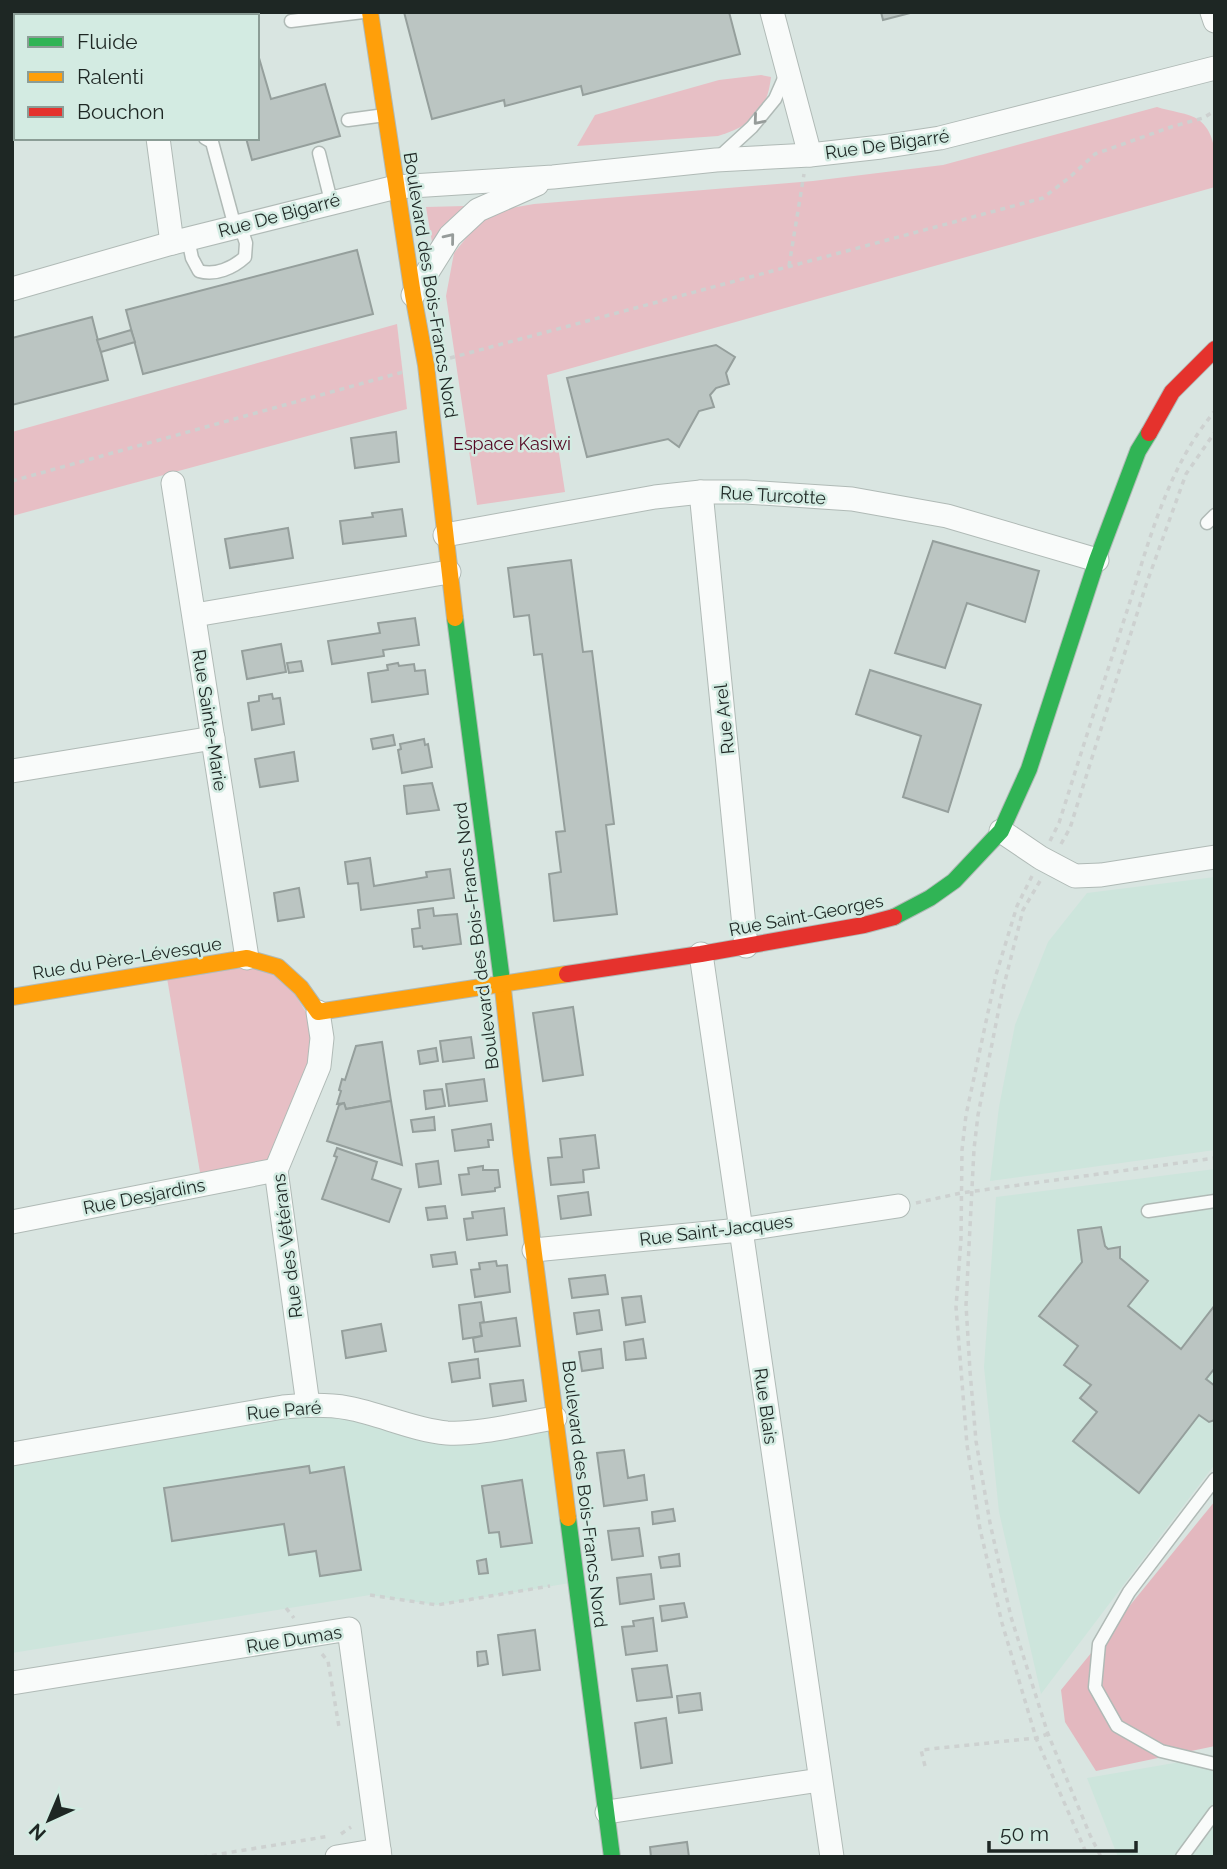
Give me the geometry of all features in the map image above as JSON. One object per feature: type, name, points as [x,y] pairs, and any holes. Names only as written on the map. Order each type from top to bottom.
[{"type":"street","name":"Boulevard des Bois-Francs Nord","points":[[370,12],[426,365],[449,572],[612,1857]]},
{"type":"street","points":[[772,12],[808,155]]},
{"type":"street","points":[[1212,12],[1215,21]]},
{"type":"street","name":"Rue De Bigarré","points":[[12,289],[180,241],[331,201],[396,187],[553,177],[716,160],[808,155],[940,138],[1215,68]]},
{"type":"street","points":[[158,140],[180,241]]},
{"type":"street","name":"Rue De Bigarré","points":[[413,295],[450,236],[478,210],[553,177]]},
{"type":"street","name":"Rue Saint-Georges","points":[[318,1012],[701,954],[898,916],[954,881],[1001,831],[1029,769],[1097,560],[1138,451],[1172,392],[1215,349]]},
{"type":"street","name":"Rue Sainte-Marie","points":[[173,482],[247,958]]},
{"type":"street","name":"Rue Turcotte","points":[[445,535],[619,502],[701,492],[746,492],[852,499],[958,519],[1097,560]]},
{"type":"street","name":"Rue Arel","points":[[701,492],[746,946]]},
{"type":"street","points":[[195,615],[449,572]]},
{"type":"street","points":[[12,771],[213,738]]},
{"type":"street","points":[[1001,831],[1075,876],[1215,857]]},
{"type":"street","name":"Rue Blais","points":[[701,954],[832,1857]]},
{"type":"street","points":[[247,958],[278,967],[301,988],[318,1012]]},
{"type":"street","name":"Rue du Père-Lévesque","points":[[12,997],[247,958]]},
{"type":"street","name":"Rue des Vétérans","points":[[309,1405],[276,1170],[319,1066],[322,1038],[318,1012]]},
{"type":"street","name":"Rue Desjardins","points":[[12,1222],[276,1170]]},
{"type":"street","name":"Rue Saint-Jacques","points":[[534,1250],[740,1230],[898,1206]]},
{"type":"street","name":"Rue Paré","points":[[12,1454],[283,1406],[348,1408],[413,1427],[447,1433],[555,1418]]},
{"type":"street","name":"Rue Dumas","points":[[12,1683],[349,1629],[379,1853]]},
{"type":"street","points":[[607,1812],[820,1780]]},
{"type":"street","points":[[337,1857],[379,1853]]},
{"type":"lane","points":[[291,21],[363,12]]},
{"type":"lane","points":[[716,160],[752,127],[775,99],[788,70]]},
{"type":"lane","points":[[348,120],[385,115]]},
{"type":"lane","points":[[180,241],[192,258],[195,277],[251,260],[237,226],[212,142],[208,140]]},
{"type":"lane","points":[[319,153],[331,201]]},
{"type":"lane","points":[[1148,1211],[1215,1201]]},
{"type":"lane","points":[[1215,1479],[1129,1592],[1099,1644],[1095,1687],[1117,1726],[1161,1751],[1215,1764]]},
{"type":"lane","points":[[1182,1857],[1215,1812]]},
{"type":"path","points":[[12,481],[426,365],[1043,198],[1095,154],[1203,118],[1215,111]]},
{"type":"path","points":[[789,266],[808,155]]},
{"type":"path","points":[[1101,1857],[1048,1734],[1011,1617],[989,1523],[976,1441],[966,1305],[978,1115],[1002,993],[1023,910],[1046,860],[1145,555],[1171,486],[1189,446],[1215,411]]},
{"type":"path","points":[[1088,1857],[1036,1738],[1002,1623],[980,1529],[967,1445],[956,1307],[961,1239],[962,1150],[966,1115],[996,975],[1017,906],[1070,828],[1146,585],[1186,474],[1215,432]]},
{"type":"path","points":[[898,1206],[961,1193],[1215,1158]]},
{"type":"path","points":[[370,1595],[436,1605],[576,1582]]},
{"type":"path","points":[[286,1608],[328,1661],[341,1739]]},
{"type":"path","points":[[925,1766],[921,1750],[1036,1738],[1048,1734]]},
{"type":"path","points":[[202,1857],[341,1834],[351,1827],[353,1822]]},
{"type":"path","points":[[351,1827],[379,1853]]},
{"type":"shaded area","points":[[1215,877],[1215,1150],[990,1181],[999,1107],[1015,1025],[1048,942],[1087,893]]},
{"type":"shaded area","points":[[1215,1169],[1215,1464],[1041,1694],[999,1512],[984,1367],[996,1197]]},
{"type":"shaded area","points":[[283,1407],[413,1427],[555,1418],[576,1582],[437,1605],[370,1595],[12,1653],[12,1454]]},
{"type":"shaded area","points":[[1215,1501],[1215,1746],[1096,1771],[1065,1722],[1061,1690]]},
{"type":"shaded area","points":[[1215,1756],[1215,1857],[1118,1857],[1087,1778]]},
{"type":"green space","points":[[761,75],[771,77],[766,100],[755,116],[730,132],[718,136],[577,146],[595,115],[719,80]]},
{"type":"green space","name":"Espace Kasiwi","points":[[1157,107],[1190,116],[1205,127],[1215,151],[1215,187],[547,375],[565,492],[477,505],[446,296],[454,253],[475,227],[487,218],[511,208],[534,204],[813,181],[943,165]]},
{"type":"green space","points":[[465,206],[447,222],[432,242],[426,207]]},
{"type":"green space","points":[[397,324],[407,409],[12,516],[12,432]]},
{"type":"green space","points":[[278,967],[322,1038],[276,1170],[202,1184],[166,972]]},
{"type":"building","points":[[404,12],[729,12],[740,54],[583,95],[581,86],[505,106],[504,100],[432,119]]},
{"type":"building","points":[[881,12],[914,12],[883,20]]},
{"type":"building","points":[[259,58],[271,99],[325,84],[340,136],[252,160],[247,140],[259,140]]},
{"type":"building","points":[[357,250],[373,314],[143,374],[126,310]]},
{"type":"building","points":[[92,317],[108,380],[12,405],[12,338]]},
{"type":"building","points":[[131,330],[135,342],[101,352],[97,340]]},
{"type":"building","points":[[716,345],[735,357],[726,373],[729,384],[716,388],[710,395],[714,407],[699,411],[679,447],[668,439],[587,457],[567,378]]},
{"type":"building","points":[[396,432],[399,462],[355,468],[351,438]]},
{"type":"building","points":[[402,509],[406,536],[343,544],[340,521],[373,517],[372,513]]},
{"type":"building","points":[[288,528],[293,558],[230,568],[225,539]]},
{"type":"building","points":[[933,541],[1039,571],[1025,622],[967,603],[945,668],[895,653]]},
{"type":"building","points":[[571,560],[583,652],[592,651],[614,824],[606,825],[617,914],[554,921],[549,874],[561,872],[556,832],[565,831],[542,654],[534,655],[529,615],[514,617],[508,568]]},
{"type":"building","points":[[415,618],[419,645],[383,650],[384,656],[332,664],[328,641],[380,633],[378,623]]},
{"type":"building","points":[[281,644],[286,672],[247,679],[242,651]]},
{"type":"building","points":[[301,661],[303,671],[289,673],[287,663]]},
{"type":"building","points":[[398,663],[399,666],[414,664],[415,671],[425,670],[428,694],[372,702],[368,673],[388,670],[387,665]]},
{"type":"building","points":[[870,670],[981,705],[948,812],[903,797],[921,736],[856,714]]},
{"type":"building","points":[[272,694],[273,699],[280,698],[284,724],[252,730],[248,703],[259,701],[259,696]]},
{"type":"building","points":[[393,735],[395,745],[373,749],[371,739]]},
{"type":"building","points":[[424,739],[425,745],[428,744],[432,767],[402,773],[398,750],[401,749],[400,744]]},
{"type":"building","points":[[294,752],[298,781],[260,787],[255,759]]},
{"type":"building","points":[[432,783],[439,810],[407,814],[404,786]]},
{"type":"building","points":[[370,858],[374,886],[427,877],[426,872],[450,869],[454,898],[361,910],[358,883],[348,884],[345,862]]},
{"type":"building","points":[[299,888],[304,917],[278,921],[274,893]]},
{"type":"building","points":[[433,908],[434,916],[457,914],[461,944],[423,949],[422,946],[414,947],[412,929],[420,928],[418,910]]},
{"type":"building","points":[[573,1007],[583,1075],[543,1081],[533,1013]]},
{"type":"building","points":[[471,1037],[474,1058],[443,1062],[440,1041]]},
{"type":"building","points":[[382,1042],[391,1101],[346,1109],[344,1103],[337,1104],[342,1079],[345,1080],[356,1046]]},
{"type":"building","points":[[436,1048],[438,1061],[420,1064],[418,1051]]},
{"type":"building","points":[[484,1079],[487,1101],[449,1106],[446,1084]]},
{"type":"building","points":[[442,1089],[445,1106],[426,1109],[424,1091]]},
{"type":"building","points":[[391,1101],[402,1165],[327,1141],[339,1105],[344,1103],[346,1109]]},
{"type":"building","points":[[434,1117],[435,1130],[413,1132],[411,1120]]},
{"type":"building","points":[[491,1124],[493,1140],[488,1140],[489,1147],[455,1151],[452,1130]]},
{"type":"building","points":[[595,1135],[599,1168],[583,1170],[584,1182],[551,1185],[548,1158],[562,1157],[560,1139]]},
{"type":"building","points":[[337,1148],[377,1162],[372,1179],[401,1189],[389,1222],[322,1199],[337,1157],[334,1156]]},
{"type":"building","points":[[438,1161],[441,1184],[419,1187],[416,1164]]},
{"type":"building","points":[[483,1166],[483,1170],[498,1170],[500,1187],[495,1188],[495,1191],[462,1195],[459,1175],[469,1174],[468,1168]]},
{"type":"building","points":[[588,1192],[591,1215],[561,1219],[558,1196]]},
{"type":"building","points":[[445,1206],[447,1218],[428,1220],[426,1208]]},
{"type":"building","points":[[504,1208],[507,1235],[467,1240],[464,1219],[473,1218],[472,1212]]},
{"type":"building","points":[[1101,1227],[1105,1246],[1108,1249],[1120,1247],[1120,1258],[1148,1281],[1128,1306],[1181,1349],[1215,1305],[1215,1368],[1206,1379],[1215,1386],[1215,1420],[1209,1422],[1199,1415],[1139,1493],[1073,1441],[1097,1412],[1080,1398],[1091,1385],[1064,1365],[1078,1346],[1039,1316],[1082,1262],[1078,1230]]},
{"type":"building","points":[[455,1252],[457,1264],[433,1267],[431,1255]]},
{"type":"building","points":[[496,1261],[497,1266],[507,1265],[510,1292],[475,1297],[471,1270],[480,1269],[479,1263]]},
{"type":"building","points":[[605,1275],[608,1294],[572,1298],[569,1279]]},
{"type":"building","points":[[641,1296],[645,1322],[626,1325],[622,1298]]},
{"type":"building","points":[[481,1302],[484,1322],[480,1323],[482,1336],[463,1339],[459,1305]]},
{"type":"building","points":[[599,1310],[602,1330],[577,1334],[574,1313]]},
{"type":"building","points":[[516,1318],[520,1346],[475,1352],[473,1338],[482,1336],[480,1323]]},
{"type":"building","points":[[381,1324],[386,1351],[346,1358],[342,1331]]},
{"type":"building","points":[[643,1339],[646,1358],[626,1360],[624,1342]]},
{"type":"building","points":[[601,1349],[603,1368],[582,1371],[579,1352]]},
{"type":"building","points":[[478,1359],[480,1378],[452,1382],[449,1363]]},
{"type":"building","points":[[523,1380],[526,1401],[493,1406],[490,1384]]},
{"type":"building","points":[[624,1450],[628,1478],[644,1475],[647,1500],[604,1506],[597,1453]]},
{"type":"building","points":[[309,1466],[310,1473],[344,1467],[361,1570],[320,1576],[316,1551],[289,1555],[284,1524],[172,1541],[164,1488]]},
{"type":"building","points":[[522,1480],[532,1543],[501,1547],[499,1532],[489,1533],[482,1486]]},
{"type":"building","points":[[673,1509],[675,1521],[653,1524],[652,1512]]},
{"type":"building","points":[[639,1528],[643,1556],[612,1560],[608,1531]]},
{"type":"building","points":[[679,1554],[680,1566],[661,1568],[659,1557]]},
{"type":"building","points":[[486,1559],[488,1573],[479,1574],[477,1561]]},
{"type":"building","points":[[651,1574],[654,1599],[620,1604],[617,1578]]},
{"type":"building","points":[[684,1603],[687,1617],[662,1621],[660,1606]]},
{"type":"building","points":[[653,1618],[657,1651],[626,1655],[622,1627],[634,1626],[633,1621]]},
{"type":"building","points":[[535,1630],[540,1670],[503,1675],[498,1635]]},
{"type":"building","points":[[486,1651],[488,1664],[478,1666],[477,1652]]},
{"type":"building","points":[[667,1665],[672,1697],[637,1701],[632,1669]]},
{"type":"building","points":[[700,1693],[702,1710],[679,1713],[677,1696]]},
{"type":"building","points":[[666,1718],[672,1763],[641,1768],[635,1723]]},
{"type":"building","points":[[687,1842],[689,1857],[651,1857],[650,1847]]},
{"type":"traffic: fast","points":[[894,917],[930,898],[954,881],[1001,831],[1029,769],[1097,560],[1138,451],[1149,433]]},
{"type":"traffic: fast","points":[[455,618],[503,989]]},
{"type":"traffic: fast","points":[[568,1518],[612,1857]]},
{"type":"traffic: slow","points":[[370,12],[426,365],[455,618]]},
{"type":"traffic: slow","points":[[12,997],[247,958],[278,967],[301,988],[318,1012],[567,974]]},
{"type":"traffic: slow","points":[[503,989],[521,1153],[568,1518]]},
{"type":"traffic: jam","points":[[1149,433],[1172,392],[1215,349]]},
{"type":"traffic: jam","points":[[567,974],[701,954],[864,925],[894,917]]}]
